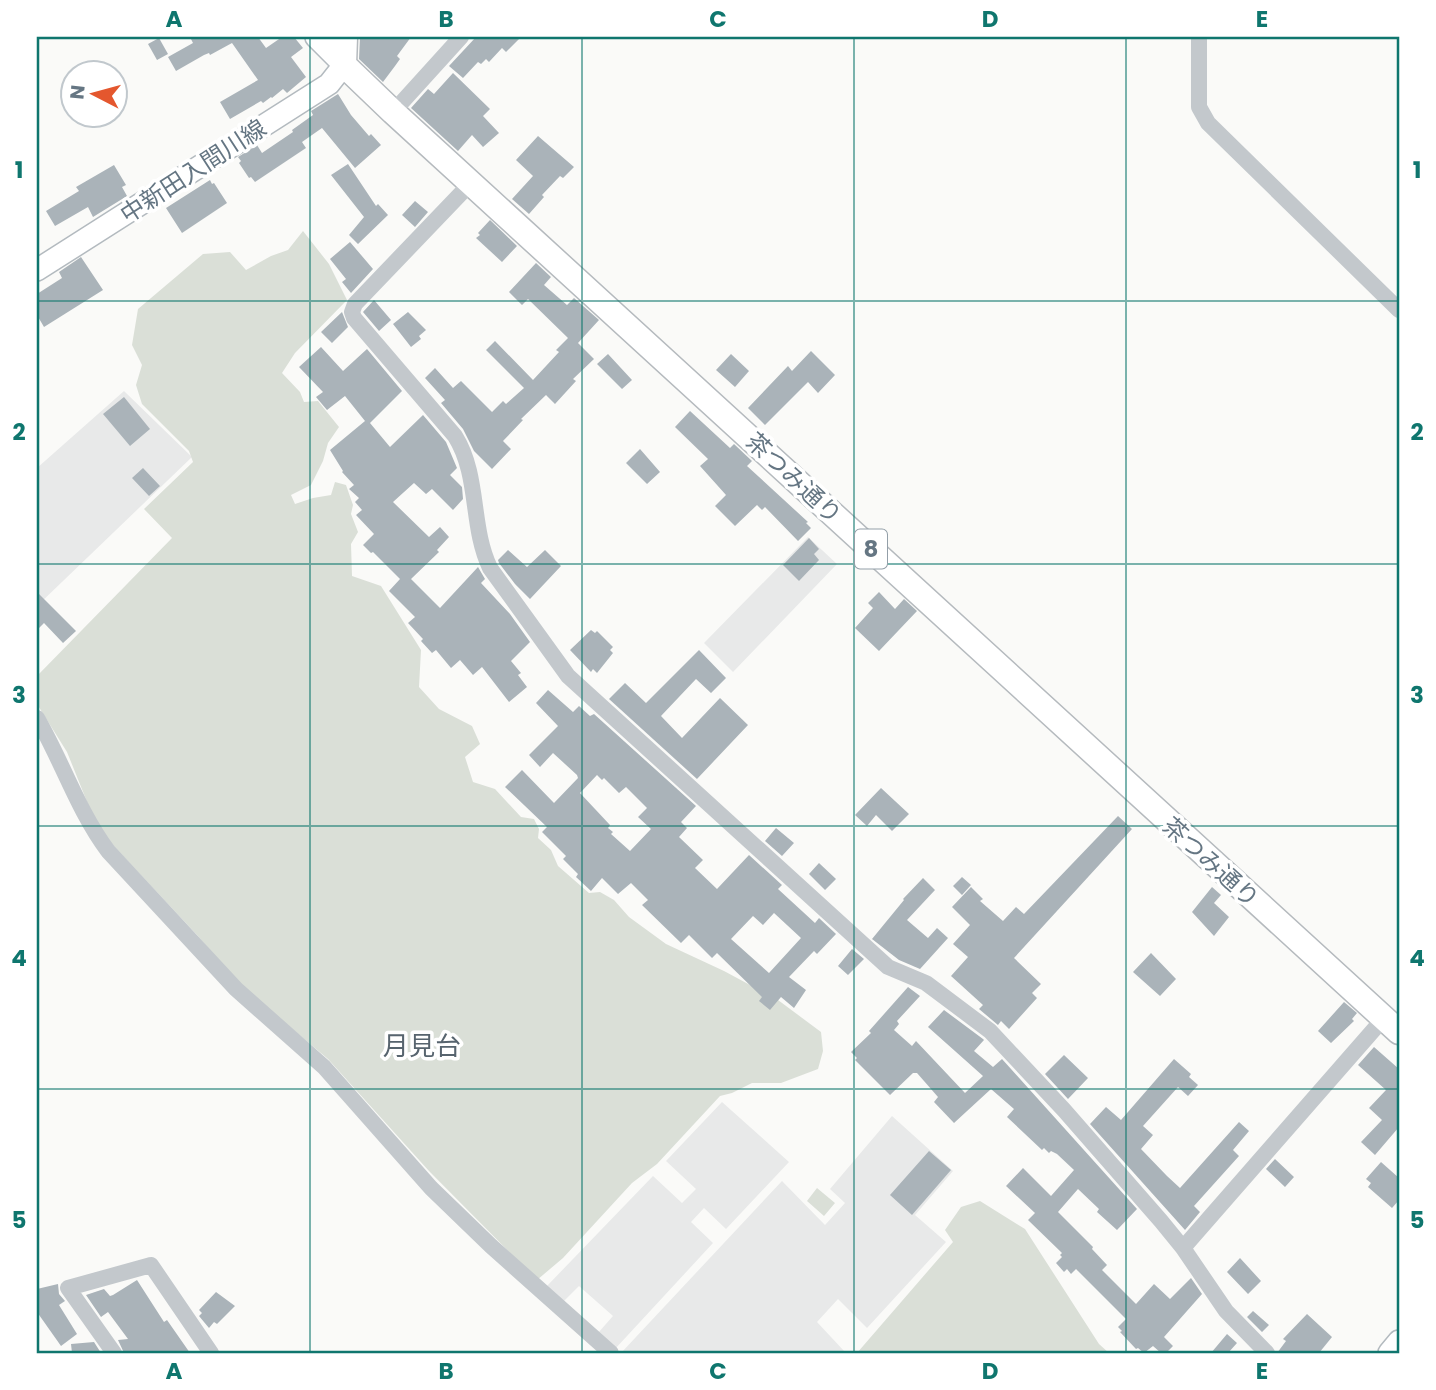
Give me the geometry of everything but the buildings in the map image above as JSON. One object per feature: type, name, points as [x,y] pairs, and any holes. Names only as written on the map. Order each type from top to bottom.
[{"type":"main road","points":[[316,37],[344,65]]},
{"type":"main road","points":[[344,65],[345,37]]},
{"type":"main road","name":"茶つみ通り","points":[[344,65],[470,184],[1392,1025]]},
{"type":"main road","name":"中新田入間川線","points":[[37,270],[329,84],[344,65]]},
{"type":"main road","points":[[1389,1353],[1399,1342]]},
{"type":"street","points":[[393,112],[461,37]]},
{"type":"street","points":[[1199,37],[1199,107],[1208,122],[1399,310]]},
{"type":"street","points":[[470,184],[355,304],[352,312],[354,318],[455,436],[463,449],[474,490],[483,550],[490,568],[568,676],[888,967],[926,983],[990,1031],[1072,1120],[1183,1248],[1226,1311],[1267,1353]]},
{"type":"street","points":[[37,718],[56,751],[93,830],[108,851],[236,989],[324,1067],[431,1188],[491,1246],[611,1353]]},
{"type":"street","points":[[1183,1248],[1392,1025]]},
{"type":"street","points":[[114,1353],[68,1288],[151,1265],[211,1353]]},
{"type":"shaded area","points":[[303,231],[329,264],[347,300],[295,353],[282,373],[300,392],[304,402],[318,401],[339,427],[328,443],[323,461],[311,485],[291,495],[295,504],[331,495],[335,482],[346,485],[353,505],[351,514],[358,532],[351,544],[352,576],[381,586],[421,650],[419,687],[439,709],[472,726],[480,744],[465,757],[473,782],[495,789],[521,817],[534,819],[539,829],[538,838],[551,850],[558,866],[589,893],[600,892],[614,900],[629,917],[666,944],[778,1000],[821,1032],[823,1051],[818,1069],[781,1083],[752,1083],[720,1096],[657,1164],[632,1183],[563,1258],[537,1280],[429,1171],[328,1059],[240,985],[98,829],[67,752],[37,704],[37,676],[172,538],[144,509],[193,462],[189,451],[142,404],[136,385],[142,365],[132,345],[138,309],[203,254],[230,252],[246,270],[288,250]]},
{"type":"shaded area","points":[[124,391],[192,457],[37,606],[37,468]]},
{"type":"shaded area","points":[[808,537],[837,564],[733,672],[704,643]]},
{"type":"shaded area","points":[[722,1102],[789,1162],[726,1229],[704,1208],[691,1222],[713,1243],[615,1349],[598,1333],[613,1316],[579,1286],[563,1302],[546,1287],[653,1176],[682,1203],[696,1189],[666,1161]]},
{"type":"shaded area","points":[[892,1116],[953,1171],[915,1215],[946,1242],[867,1328],[838,1299],[817,1322],[845,1352],[621,1353],[782,1181],[825,1225],[845,1203],[830,1189]]},
{"type":"shaded area","points":[[817,1188],[835,1203],[824,1216],[807,1201]]},
{"type":"shaded area","points":[[980,1201],[1025,1229],[1099,1344],[1109,1353],[857,1353],[953,1242],[945,1230],[961,1207]]},
{"type":"district","name":"月見台","points":[[422,1046]]}]
